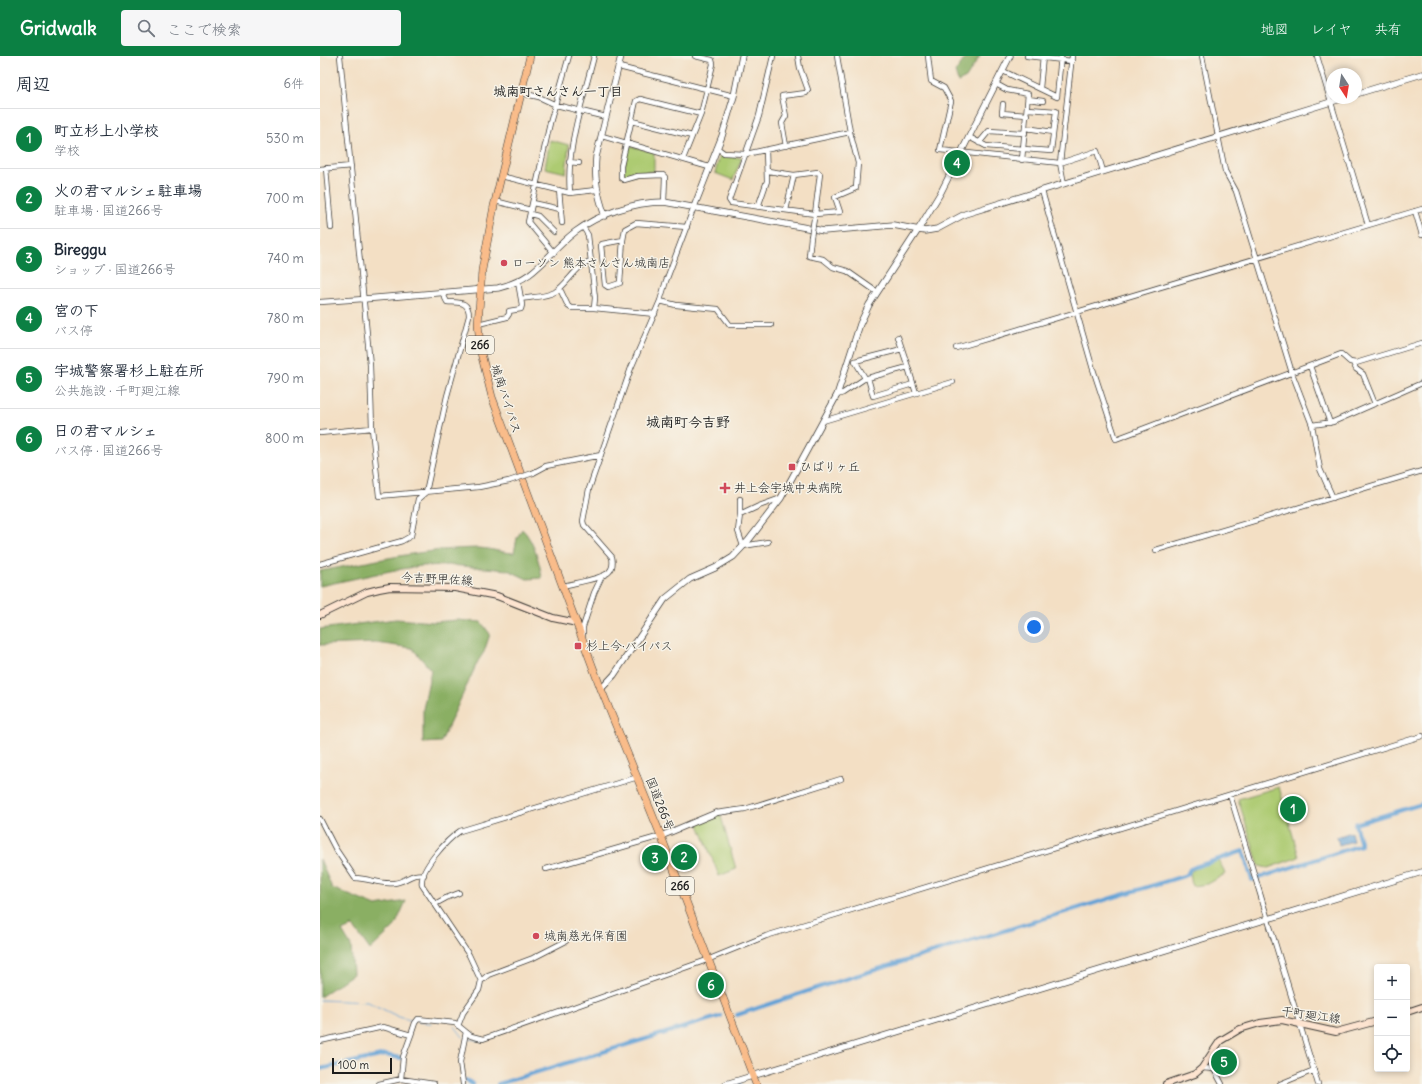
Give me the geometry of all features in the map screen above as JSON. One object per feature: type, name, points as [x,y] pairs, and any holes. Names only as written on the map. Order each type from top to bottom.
[{"type":"highway","name":"城南バイパス","points":[[530,56],[484,253],[478,324],[481,353],[492,397],[576,623]]},
{"type":"highway","name":"国道266号","points":[[576,623],[601,689],[661,836],[707,960],[756,1084]]},
{"type":"main road","name":"今吉野甲佐線","points":[[320,615],[367,592],[379,589],[390,587],[455,588],[497,596],[553,618],[576,623]]},
{"type":"main road","points":[[1410,1011],[1422,1007]]},
{"type":"main road","name":"千町廻江線","points":[[1166,1084],[1195,1074],[1202,1068],[1220,1041],[1240,1029],[1260,1023],[1282,1020],[1336,1032],[1374,1022]]},
{"type":"street","points":[[340,56],[370,365],[372,428],[379,496],[426,492],[451,488],[479,487],[509,481],[533,473],[546,466],[601,455]]},
{"type":"street","points":[[554,253],[529,224],[530,212],[550,123],[569,56]]},
{"type":"street","points":[[570,193],[569,162],[571,148],[594,56]]},
{"type":"street","points":[[605,216],[596,190],[595,171],[621,56]]},
{"type":"street","points":[[683,160],[701,114],[713,64],[712,60],[695,56]]},
{"type":"street","points":[[563,586],[602,576],[609,572],[612,567],[612,557],[587,528],[583,521],[589,489],[630,368],[655,314],[666,281],[717,148],[734,96],[742,56]]},
{"type":"street","points":[[773,56],[759,116],[729,200],[731,203],[786,210],[814,216],[840,212],[835,197],[856,188],[858,163],[850,132],[837,56]]},
{"type":"street","points":[[786,146],[782,123],[786,116],[782,96],[806,93],[808,90],[800,68],[798,56]]},
{"type":"street","points":[[928,56],[931,81],[944,88],[951,101],[940,150],[960,154],[1060,163],[1097,151],[1104,172]]},
{"type":"street","points":[[601,689],[614,675],[665,599],[690,579],[715,568],[733,557],[781,498],[836,395],[860,324],[869,305],[918,230],[969,137],[1010,56]]},
{"type":"street","points":[[1027,56],[1072,58],[1060,163],[1064,184]]},
{"type":"street","points":[[1202,56],[1225,171],[1236,191],[1258,258],[1292,373],[1312,425],[1320,469],[1333,498]]},
{"type":"street","points":[[1317,56],[1326,86]]},
{"type":"street","points":[[1040,88],[1043,57]]},
{"type":"street","points":[[1003,71],[1057,97],[1060,58]]},
{"type":"street","points":[[618,67],[734,96]]},
{"type":"street","points":[[1362,92],[1422,74]]},
{"type":"street","points":[[996,84],[1007,90],[1025,92],[1028,94],[1026,131],[1022,160]]},
{"type":"street","points":[[521,92],[539,97],[556,106],[606,118]]},
{"type":"street","points":[[664,202],[665,177],[663,175],[638,176],[624,180],[621,178],[621,166],[636,101],[640,99],[701,114]]},
{"type":"street","points":[[1028,99],[1043,101]]},
{"type":"street","points":[[1003,104],[1002,113],[1027,115]]},
{"type":"street","points":[[320,302],[498,288],[518,282],[538,269],[583,227],[605,216],[634,205],[664,202],[811,230],[837,232],[872,226],[893,225],[925,231],[937,229],[965,214],[1326,104]]},
{"type":"street","points":[[1332,104],[1368,225]]},
{"type":"street","points":[[969,137],[979,143],[992,146],[1051,151],[1056,111],[1028,109]]},
{"type":"street","points":[[632,121],[692,136]]},
{"type":"street","points":[[979,143],[988,131],[1053,132]]},
{"type":"street","points":[[717,148],[724,153],[746,154],[850,132]]},
{"type":"street","points":[[602,136],[709,167]]},
{"type":"street","points":[[758,207],[767,181],[768,171],[766,150]]},
{"type":"street","points":[[569,162],[579,163]]},
{"type":"street","points":[[331,228],[323,169],[351,166]]},
{"type":"street","points":[[768,171],[794,175],[818,172],[820,174],[809,256],[823,259],[833,267],[847,271],[878,292]]},
{"type":"street","points":[[786,210],[794,175]]},
{"type":"street","points":[[501,176],[570,193],[596,190]]},
{"type":"street","points":[[559,190],[562,224]]},
{"type":"street","points":[[1042,191],[1076,312],[1116,440],[1341,354],[1353,363],[1356,369],[1363,374],[1375,404]]},
{"type":"street","points":[[495,201],[538,216],[554,232]]},
{"type":"street","points":[[533,203],[560,209]]},
{"type":"street","points":[[956,348],[1422,209]]},
{"type":"street","points":[[1415,211],[1422,235]]},
{"type":"street","points":[[623,240],[600,245],[604,285],[608,287],[620,283],[625,229],[636,223],[687,227]]},
{"type":"street","points":[[583,227],[588,235],[594,308]]},
{"type":"street","points":[[521,299],[546,295],[560,289],[579,268],[591,261]]},
{"type":"street","points":[[478,324],[507,317],[509,311],[521,309],[518,282]]},
{"type":"street","points":[[560,289],[568,306],[571,308],[594,308],[655,314]]},
{"type":"street","points":[[320,564],[402,541],[410,536],[418,499],[426,492],[447,396],[469,316],[468,309],[464,303],[460,301],[446,302],[442,292]]},
{"type":"street","points":[[660,301],[676,305],[718,309],[730,325],[771,325]]},
{"type":"street","points":[[898,337],[916,394]]},
{"type":"street","points":[[1353,363],[1422,343]]},
{"type":"street","points":[[902,349],[856,360],[867,378],[873,396],[913,384]]},
{"type":"street","points":[[1310,366],[1330,422]]},
{"type":"street","points":[[836,395],[843,393],[867,378],[908,367]]},
{"type":"street","points":[[821,422],[832,417],[954,382]]},
{"type":"street","points":[[1312,425],[1330,422],[1422,383]]},
{"type":"street","points":[[320,434],[372,428]]},
{"type":"street","points":[[1156,550],[1422,471]]},
{"type":"street","points":[[740,515],[781,498]]},
{"type":"street","points":[[740,499],[738,531],[743,546]]},
{"type":"street","points":[[743,546],[768,542]]},
{"type":"street","points":[[583,641],[583,628],[594,593],[602,576]]},
{"type":"street","points":[[401,1079],[403,1057],[415,1023],[418,1019],[452,1023],[476,1038],[483,1039],[707,960],[766,936],[1422,736]]},
{"type":"street","points":[[481,981],[469,955],[422,884],[422,880],[431,861],[452,836],[460,831],[638,778]]},
{"type":"street","points":[[546,870],[661,836],[716,813],[745,809],[841,780]]},
{"type":"street","points":[[1230,795],[1318,1084]]},
{"type":"street","points":[[320,819],[335,848],[355,878],[394,883],[404,880],[413,874],[424,875]]},
{"type":"street","points":[[726,1084],[1422,872]]},
{"type":"street","points":[[435,904],[459,893]]},
{"type":"street","points":[[458,1026],[463,1014],[478,990],[481,981],[497,970],[509,968],[566,941]]},
{"type":"street","points":[[320,1041],[383,1027],[411,1035]]},
{"type":"street","points":[[463,1084],[460,1062],[466,1032]]},
{"type":"street","points":[[1202,1068],[1214,1069],[1222,1084]]},
{"type":"street","points":[[1280,1084],[1314,1070]]},
{"type":"street","points":[[379,1084],[401,1079],[434,1084]]},
{"type":"green space","points":[[967,56],[980,56],[966,78],[958,82],[955,72]]},
{"type":"green space","points":[[550,140],[569,145],[566,173],[545,168]]},
{"type":"green space","points":[[629,146],[654,152],[654,171],[626,176],[624,174],[625,161]]},
{"type":"green space","points":[[720,155],[742,158],[733,180],[715,173]]},
{"type":"green space","points":[[522,529],[526,533],[535,552],[540,565],[542,578],[527,579],[508,570],[450,565],[421,566],[320,586],[320,571],[399,556],[438,550],[478,548],[514,553],[517,538]]},
{"type":"green space","points":[[396,619],[434,622],[457,620],[481,622],[490,634],[484,652],[478,661],[441,742],[423,743],[423,709],[431,670],[412,648],[376,643],[320,645],[320,629]]},
{"type":"green space","points":[[1279,787],[1299,857],[1268,868],[1259,866],[1238,799]]},
{"type":"green space","points":[[720,813],[736,869],[719,876],[698,822]]},
{"type":"green space","points":[[320,859],[332,888],[376,906],[406,901],[395,926],[370,950],[353,926],[342,931],[351,946],[353,974],[320,997]]},
{"type":"green space","points":[[1219,860],[1225,874],[1208,884],[1192,886],[1190,872],[1196,868]]},
{"type":"water","points":[[1351,832],[1353,841],[1339,845],[1337,837]]},
{"type":"waterway","points":[[737,1015],[826,985],[1187,875],[1190,869],[1243,851],[1252,880],[1361,845],[1355,824],[1422,804]]},
{"type":"waterway","points":[[320,1000],[368,1002],[399,1017],[413,1021]]},
{"type":"waterway","points":[[498,1084],[721,1016]]},
{"type":"waterway","points":[[418,1022],[431,1023]]},
{"type":"waterway","points":[[454,1025],[463,1037]]},
{"type":"waterway","points":[[466,1038],[482,1041]]},
{"type":"waterway","points":[[320,1069],[385,1055],[401,1058]]},
{"type":"waterway","points":[[466,1080],[473,1084]]},
{"type":"place","name":"宮の下","points":[[957,163]]},
{"type":"place","name":"ローソン 熊本さんさん城南店","points":[[504,263]]},
{"type":"place","name":"ひばりヶ丘","points":[[792,467]]},
{"type":"place","name":"井上会宇城中央病院","points":[[725,488]]},
{"type":"place","name":"杉上今·バイパス","points":[[578,646]]},
{"type":"place","name":"町立杉上小学校","points":[[1293,809]]},
{"type":"place","name":"火の君マルシェ駐車場","points":[[684,857]]},
{"type":"place","name":"Bireggu","points":[[655,858]]},
{"type":"place","name":"城南慈光保育園","points":[[536,936]]},
{"type":"place","name":"日の君マルシェ","points":[[711,985]]},
{"type":"place","name":"宇城警察署杉上駐在所","points":[[1224,1062]]},
{"type":"district","name":"城南町さんさん一丁目","points":[[558,91]]},
{"type":"district","name":"城南町今吉野","points":[[688,422]]}]
